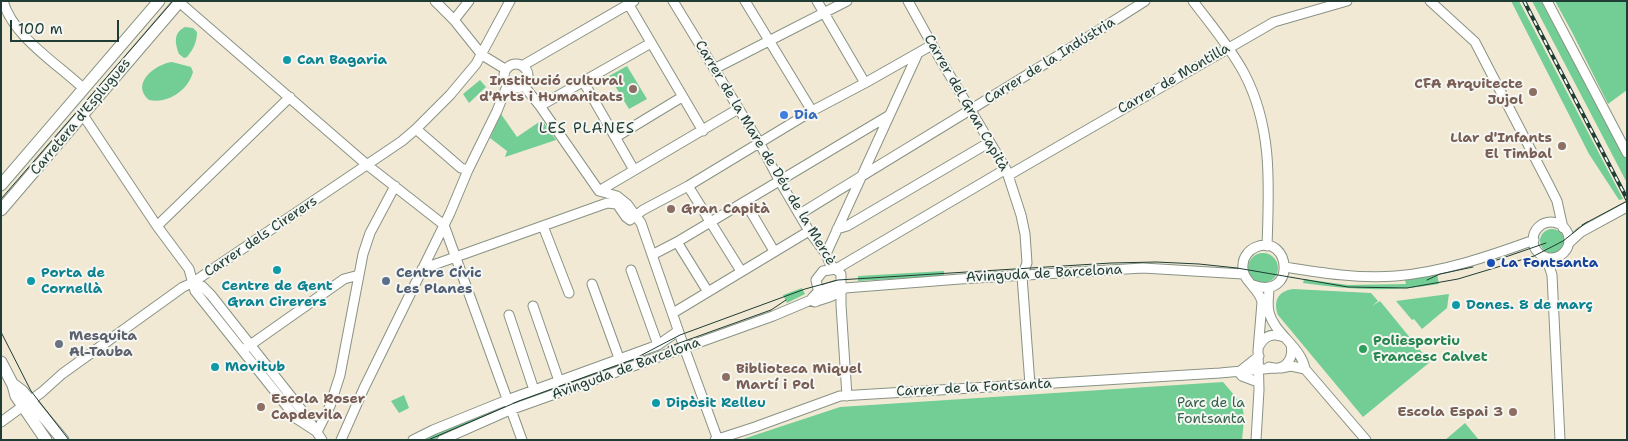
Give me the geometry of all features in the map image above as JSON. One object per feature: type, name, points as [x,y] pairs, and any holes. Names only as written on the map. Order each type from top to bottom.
[{"type":"street","points":[[3,1],[8,16],[29,40],[84,89]]},
{"type":"street","name":"Carretera d'Esplugues","points":[[1,185],[159,1]]},
{"type":"street","points":[[434,1],[454,20],[482,55],[506,69]]},
{"type":"street","points":[[454,20],[469,1]]},
{"type":"street","name":"Carrer dels Cirerers","points":[[1,422],[183,287],[192,283],[402,141],[450,95],[476,64],[510,1]]},
{"type":"street","points":[[745,1],[812,111]]},
{"type":"street","points":[[817,1],[865,83]]},
{"type":"street","points":[[714,69],[847,1]]},
{"type":"street","name":"Carrer del Gran Capità","points":[[908,1],[1008,172],[1025,234],[1027,263],[1022,276],[1030,385]]},
{"type":"street","name":"Carrer de la Indústria","points":[[800,214],[863,174],[972,110],[1145,1]]},
{"type":"street","points":[[1193,1],[1228,47],[1244,74],[1256,103],[1266,140],[1269,173],[1267,246]]},
{"type":"street","name":"Carrer de Montilla","points":[[820,292],[816,280],[823,271],[836,269],[1228,47],[1274,22],[1347,1]]},
{"type":"street","points":[[1430,1],[1475,42],[1557,201],[1557,208],[1564,228],[1568,233],[1569,243]]},
{"type":"street","points":[[1547,1],[1627,153]]},
{"type":"street","points":[[179,2],[366,164],[444,225],[522,440]]},
{"type":"street","name":"Carretera d'Esplugues","points":[[1,210],[179,2]]},
{"type":"street","name":"Carrer de la Mare de Déu de la Mercè","points":[[674,2],[759,142],[779,180],[826,254],[830,264],[841,274],[847,396]]},
{"type":"street","points":[[522,66],[631,3],[651,43],[703,131]]},
{"type":"street","points":[[540,106],[651,43]]},
{"type":"street","points":[[422,269],[607,203],[617,204],[626,217],[633,218],[643,210],[688,186],[812,111],[932,45]]},
{"type":"street","points":[[826,254],[918,53]]},
{"type":"street","points":[[513,64],[522,66],[526,69],[528,77],[524,86],[515,89],[507,86],[503,78],[506,69],[513,64]]},
{"type":"street","points":[[583,81],[634,170]]},
{"type":"street","points":[[341,440],[364,388],[444,225],[507,86]]},
{"type":"street","points":[[524,86],[599,191],[617,196],[627,204],[633,218],[644,230],[717,439]]},
{"type":"street","points":[[157,226],[290,97]]},
{"type":"street","points":[[616,137],[682,97]]},
{"type":"street","points":[[599,191],[738,109]]},
{"type":"street","points":[[83,115],[157,226],[190,270],[195,291],[246,348],[297,419],[317,432],[322,440]]},
{"type":"street","points":[[652,255],[745,202],[888,116]]},
{"type":"street","points":[[416,129],[461,168],[468,170]]},
{"type":"street","points":[[837,229],[847,226],[990,142]]},
{"type":"street","points":[[317,432],[330,406],[340,375],[363,254],[370,233],[395,186]]},
{"type":"street","points":[[688,186],[741,271]]},
{"type":"street","points":[[745,202],[774,251]]},
{"type":"street","points":[[1581,232],[1549,223],[1536,231],[1534,244],[1541,255],[1554,258],[1562,254],[1569,243],[1581,232],[1627,207]]},
{"type":"street","points":[[1549,223],[1557,208]]},
{"type":"street","points":[[543,226],[569,293]]},
{"type":"street","points":[[673,313],[810,231]]},
{"type":"street","points":[[677,242],[708,292]]},
{"type":"street","points":[[1285,267],[1345,275],[1396,276],[1456,265],[1521,245],[1534,244]]},
{"type":"street","points":[[1253,286],[1269,288],[1281,280],[1285,267],[1284,259],[1274,248],[1258,246],[1250,250],[1242,265],[1247,281],[1261,297],[1262,302],[1256,440]]},
{"type":"street","points":[[1546,257],[1552,275],[1560,440]]},
{"type":"street","name":"Avinguda de Barcelona","points":[[811,300],[812,296],[820,292],[842,288],[1143,268],[1244,274]]},
{"type":"street","points":[[632,270],[658,345],[684,347]]},
{"type":"street","points":[[246,348],[344,279],[358,274]]},
{"type":"street","points":[[592,284],[619,358]]},
{"type":"street","name":"Avinguda de Barcelona","points":[[442,440],[510,410],[773,316],[811,300],[815,302],[829,297],[842,288]]},
{"type":"street","points":[[1269,288],[1269,313],[1284,337],[1304,362],[1305,368],[1366,440]]},
{"type":"street","points":[[820,292],[829,297]]},
{"type":"street","points":[[533,306],[559,381]]},
{"type":"street","points":[[509,315],[534,390]]},
{"type":"street","name":"Avinguda de Barcelona","points":[[413,440],[507,400],[658,345],[678,331]]},
{"type":"street","points":[[1259,346],[1263,339],[1270,335],[1277,334],[1284,337]]},
{"type":"street","points":[[1259,357],[1267,366],[1277,368],[1287,364],[1291,359],[1293,352],[1291,345]]},
{"type":"street","points":[[1258,382],[1242,376],[1239,372],[1259,357]]},
{"type":"street","points":[[1,362],[13,385],[16,396],[63,440]]},
{"type":"street","name":"Carrer de la Fontsanta","points":[[717,439],[755,428],[840,396],[1259,371],[1291,366],[1305,368]]},
{"type":"street","points":[[26,404],[46,440]]},
{"type":"green space","points":[[1511,1],[1519,1],[1623,199],[1619,200],[1589,154]]},
{"type":"green space","points":[[1532,1],[1541,1],[1627,161],[1627,183]]},
{"type":"green space","points":[[1555,1],[1627,1],[1627,90],[1608,104],[1573,34]]},
{"type":"green space","points":[[185,27],[193,28],[197,32],[193,49],[184,58],[179,54],[176,39],[178,32]]},
{"type":"green space","points":[[172,62],[191,67],[193,72],[187,85],[170,98],[156,101],[149,100],[142,88],[143,81],[152,71]]},
{"type":"green space","points":[[627,66],[647,99],[629,109],[609,76]]},
{"type":"green space","points":[[480,80],[486,87],[469,103],[463,94]]},
{"type":"green space","points":[[501,114],[517,137],[542,120],[556,140],[505,157],[507,151],[490,138]]},
{"type":"green space","points":[[1552,229],[1560,233],[1564,241],[1560,249],[1552,253],[1544,249],[1540,241],[1544,233]]},
{"type":"green space","points":[[1263,253],[1274,257],[1278,268],[1274,279],[1263,283],[1252,279],[1248,268],[1252,257]]},
{"type":"green space","points":[[944,271],[944,276],[858,281],[858,276]]},
{"type":"green space","points":[[1437,274],[1439,284],[1422,287],[1354,289],[1303,283],[1304,279],[1348,285],[1406,284],[1405,280]]},
{"type":"green space","points":[[802,288],[805,294],[787,303],[783,295]]},
{"type":"green space","name":"Poliesportiu Francesc Calvet","points":[[1293,289],[1371,293],[1378,301],[1372,306],[1380,301],[1430,362],[1363,417],[1278,315],[1276,305],[1280,294]]},
{"type":"green space","points":[[1449,294],[1447,308],[1422,329],[1396,301]]},
{"type":"green space","points":[[632,357],[634,362],[522,403],[520,398]]},
{"type":"green space","name":"Parc de la Fontsanta","points":[[1223,382],[1236,397],[1244,413],[1242,440],[740,440],[840,407]]},
{"type":"green space","points":[[404,395],[409,408],[399,413],[391,401]]},
{"type":"green space","points":[[496,407],[498,412],[433,440],[421,440]]},
{"type":"green space","points":[[1465,423],[1479,440],[1445,440]]},
{"type":"tram line","points":[[1,199],[173,1]]},
{"type":"tram line","points":[[1582,225],[1627,201]]},
{"type":"tram line","points":[[634,359],[680,335],[805,289],[838,280],[1111,263],[1156,262],[1237,268],[1348,287],[1407,288],[1458,279],[1534,256],[1563,241],[1587,222]]},
{"type":"tram line","points":[[1494,261],[1546,243]]},
{"type":"tram line","points":[[1427,280],[1440,274],[1473,267]]},
{"type":"tram line","points":[[668,347],[771,310],[786,300]]},
{"type":"tram line","points":[[1,332],[31,391],[69,440]]},
{"type":"tram line","points":[[428,440],[519,401],[640,357]]},
{"type":"railway","points":[[1524,1],[1627,199]]},
{"type":"place","name":"Can Bagaria","points":[[287,60]]},
{"type":"place","name":"Institució cultural d'Arts i Humanitats","points":[[633,89]]},
{"type":"place","name":"CFA Arquitecte Jujol","points":[[1533,92]]},
{"type":"place","name":"Dia","points":[[784,115]]},
{"type":"place","name":"Llar d'Infants El Timbal","points":[[1562,146]]},
{"type":"place","name":"Gran Capità","points":[[671,209]]},
{"type":"place","name":"La Fontsanta","points":[[1491,263]]},
{"type":"place","name":"Centre de Gent Gran Cirerers","points":[[277,270]]},
{"type":"place","name":"Porta de Cornellà","points":[[31,281]]},
{"type":"place","name":"Centre Cívic Les Planes","points":[[386,281]]},
{"type":"place","name":"Dones. 8 de març","points":[[1456,305]]},
{"type":"place","name":"Mesquita Al-Tauba","points":[[59,344]]},
{"type":"place","name":"Poliesportiu Francesc Calvet","points":[[1363,349]]},
{"type":"place","name":"Movitub","points":[[215,367]]},
{"type":"place","name":"Biblioteca Miquel Martí i Pol","points":[[726,377]]},
{"type":"place","name":"Dipòsit Relleu","points":[[656,403]]},
{"type":"place","name":"Escola Roser Capdevila","points":[[261,407]]},
{"type":"place","name":"Escola Espai 3","points":[[1513,412]]},
{"type":"district","name":"LES PLANES","points":[[587,129]]}]
